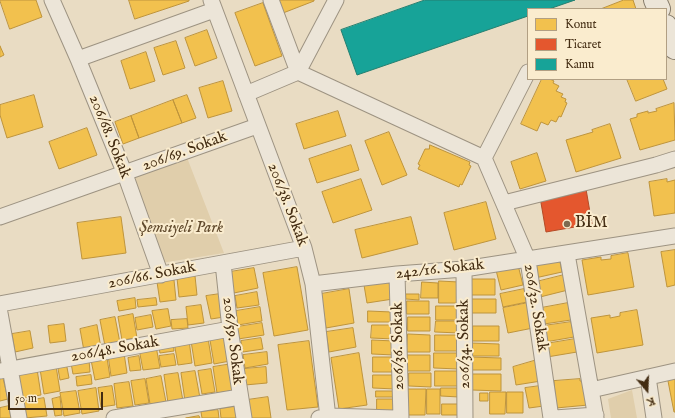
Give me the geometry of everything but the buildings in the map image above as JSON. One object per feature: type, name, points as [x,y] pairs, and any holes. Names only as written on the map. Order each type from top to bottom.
[{"type":"main road","points":[[667,28],[675,48]]},
{"type":"street","name":"206/68. Sokak","points":[[52,0],[125,174],[161,275]]},
{"type":"street","points":[[271,0],[298,72],[484,158],[527,74]]},
{"type":"street","points":[[246,94],[298,72],[336,0]]},
{"type":"street","points":[[78,59],[213,5]]},
{"type":"street","name":"206/38. Sokak","points":[[213,5],[257,126],[304,248],[313,284],[325,417]]},
{"type":"street","name":"206/69. Sokak","points":[[0,217],[257,126]]},
{"type":"street","name":"206/32. Sokak","points":[[484,158],[528,260],[551,418]]},
{"type":"street","points":[[504,203],[675,160]]},
{"type":"street","name":"242/16. Sokak","points":[[313,284],[397,274],[464,269],[675,236]]},
{"type":"street","name":"206/66. Sokak","points":[[0,304],[304,248]]},
{"type":"street","points":[[555,418],[596,417],[567,254]]},
{"type":"street","name":"206/59. Sokak","points":[[223,263],[230,329],[244,418]]},
{"type":"street","name":"206/34. Sokak","points":[[464,269],[465,418]]},
{"type":"street","name":"206/36. Sokak","points":[[397,274],[401,418]]},
{"type":"street","points":[[0,313],[5,370],[19,418]]},
{"type":"street","name":"206/48. Sokak","points":[[5,370],[230,329]]},
{"type":"street","points":[[591,390],[675,371]]},
{"type":"street","points":[[648,377],[654,418]]},
{"type":"street","points":[[114,418],[240,397]]},
{"type":"street","points":[[325,417],[395,418]]},
{"type":"green space","name":"Şemsiyeli Park","points":[[186,155],[224,253],[161,263],[131,178]]},
{"type":"green space","points":[[632,390],[637,418],[611,418],[608,399]]},
{"type":"place","name":"BİM","points":[[567,224]]}]
